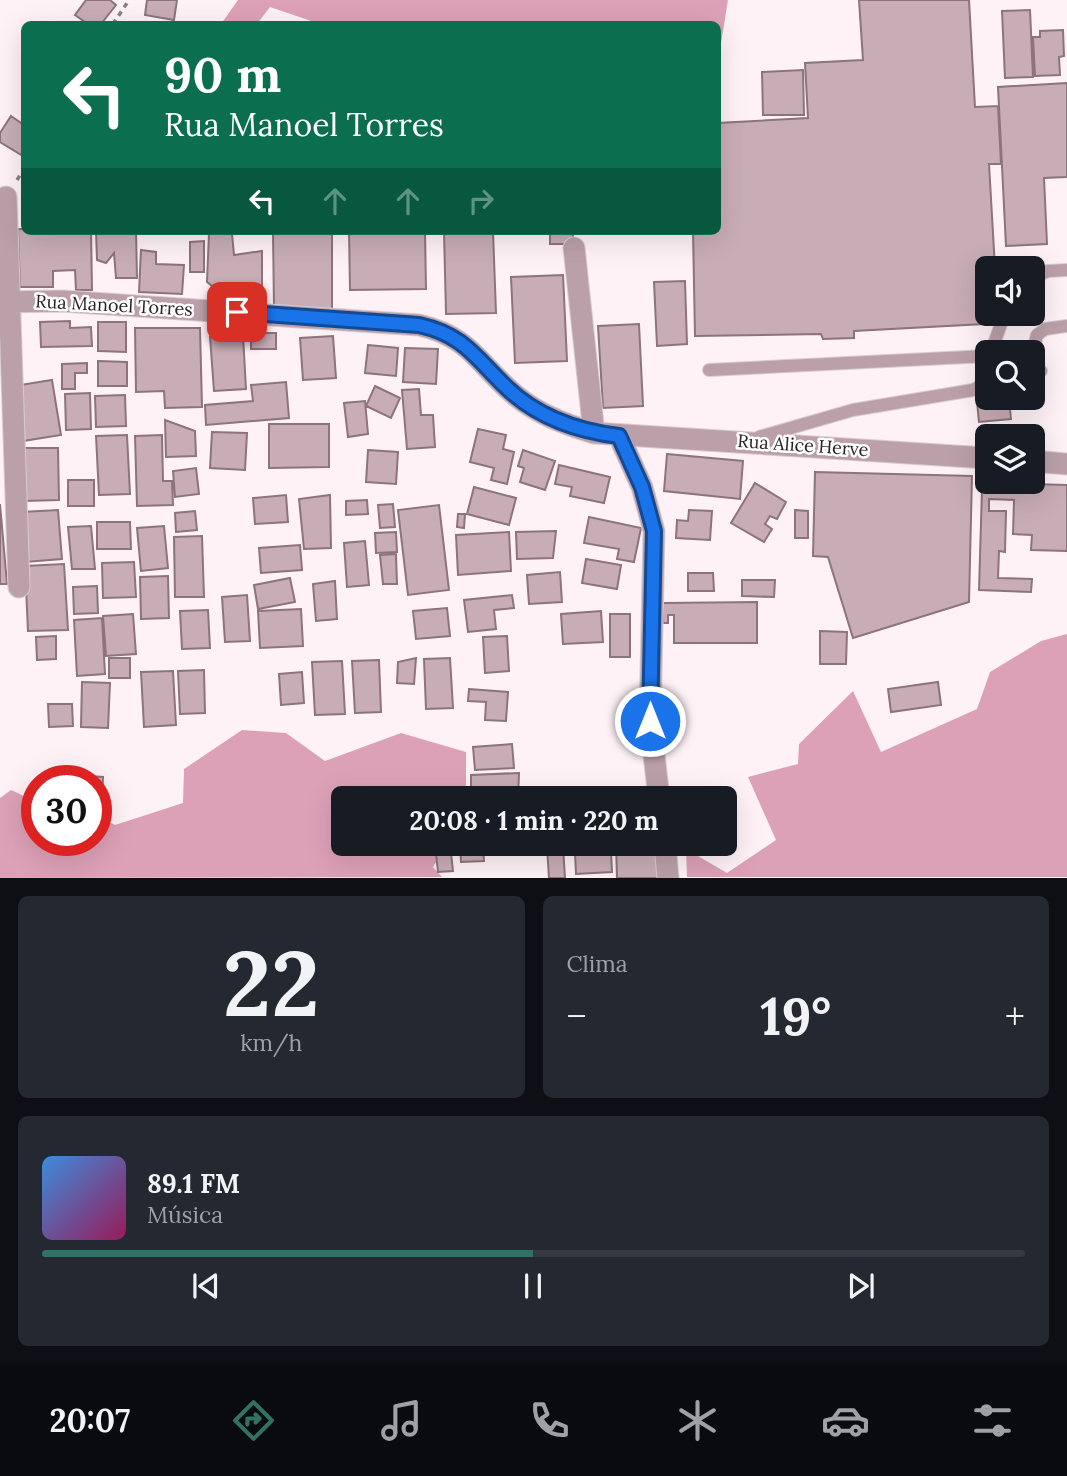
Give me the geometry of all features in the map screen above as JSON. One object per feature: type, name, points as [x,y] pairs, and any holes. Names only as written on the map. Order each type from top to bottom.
[{"type":"street","points":[[6,197],[6,301],[19,587]]},
{"type":"street","points":[[573,248],[593,433]]},
{"type":"street","name":"Rua Manoel Torres","points":[[6,301],[419,325],[443,330],[458,338],[505,386],[531,407],[566,425],[593,433],[619,436]]},
{"type":"street","points":[[619,436],[642,487],[654,531],[650,721],[658,786]]},
{"type":"street","name":"Rua Alice Herve","points":[[619,436],[746,440],[975,457]]},
{"type":"street","points":[[1045,462],[1067,464]]},
{"type":"street","points":[[666,856],[668,877]]},
{"type":"lane","points":[[1045,272],[1067,270]]},
{"type":"lane","points":[[1036,340],[1037,335],[1045,329],[1067,326]]},
{"type":"lane","points":[[709,370],[975,357]]},
{"type":"lane","points":[[746,440],[790,431],[802,423],[853,410],[975,389]]},
{"type":"path","points":[[115,21],[129,0]]},
{"type":"shaded area","points":[[238,0],[728,0],[721,43],[721,21],[311,21],[270,7],[259,21],[223,21]]},
{"type":"shaded area","points":[[1067,634],[1067,877],[687,877],[686,856],[698,856],[727,873],[776,840],[748,777],[798,764],[799,744],[853,691],[881,752],[977,709],[990,672],[1041,641]]},
{"type":"shaded area","points":[[242,730],[286,733],[325,761],[401,733],[466,752],[466,786],[331,786],[331,856],[440,856],[433,867],[442,877],[0,878],[0,798],[11,790],[21,795],[21,856],[112,856],[112,823],[115,825],[183,803],[184,769]]},
{"type":"building","points":[[86,0],[110,0],[116,5],[103,21],[84,21],[75,15]]},
{"type":"building","points":[[147,0],[177,0],[174,20],[145,15]]},
{"type":"building","points":[[859,0],[969,0],[975,107],[998,106],[1001,164],[989,164],[994,256],[975,256],[975,324],[854,331],[854,338],[823,339],[821,334],[695,336],[693,235],[721,235],[721,123],[808,118],[805,63],[863,60]]},
{"type":"building","points":[[1030,10],[1033,77],[1005,78],[1002,11]]},
{"type":"building","points":[[1063,30],[1064,56],[1059,57],[1060,75],[1035,76],[1033,37],[1040,37],[1040,31]]},
{"type":"building","points":[[803,70],[804,115],[763,115],[762,72]]},
{"type":"building","points":[[1067,83],[1067,177],[1044,178],[1047,244],[1006,246],[998,87]]},
{"type":"building","points":[[11,116],[21,123],[21,155],[0,142],[0,133]]},
{"type":"building","points":[[18,229],[21,229],[21,235],[91,235],[92,290],[76,290],[75,270],[53,271],[53,287],[20,287]]},
{"type":"building","points":[[96,235],[136,235],[137,278],[116,278],[114,253],[106,263],[97,260]]},
{"type":"building","points":[[209,235],[232,235],[234,255],[262,251],[262,303],[231,301],[207,282]]},
{"type":"building","points":[[273,235],[332,235],[332,309],[274,309]]},
{"type":"building","points":[[349,235],[425,235],[426,289],[350,290]]},
{"type":"building","points":[[444,235],[493,235],[496,313],[446,314]]},
{"type":"building","points":[[550,235],[573,235],[573,244],[550,244]]},
{"type":"building","points":[[204,241],[204,272],[190,272],[190,242]]},
{"type":"building","points":[[141,250],[156,252],[156,264],[184,265],[182,294],[139,292]]},
{"type":"building","points":[[563,275],[567,361],[515,363],[511,277]]},
{"type":"building","points":[[685,281],[687,344],[657,346],[654,282]]},
{"type":"building","points":[[70,321],[70,328],[91,327],[92,346],[41,347],[40,322]]},
{"type":"building","points":[[98,322],[126,322],[126,352],[98,351]]},
{"type":"building","points":[[639,324],[643,406],[603,408],[598,326]]},
{"type":"building","points":[[135,328],[200,328],[202,407],[165,408],[164,391],[136,392]]},
{"type":"building","points":[[251,333],[276,333],[276,349],[251,349]]},
{"type":"building","points":[[243,335],[246,389],[214,391],[210,337]]},
{"type":"building","points":[[333,336],[336,378],[303,380],[300,338]]},
{"type":"building","points":[[368,345],[398,348],[396,376],[365,373]]},
{"type":"building","points":[[405,348],[438,349],[436,384],[403,382]]},
{"type":"building","points":[[98,361],[127,362],[127,386],[98,386]]},
{"type":"building","points":[[87,363],[87,373],[75,373],[75,389],[62,389],[62,364]]},
{"type":"building","points":[[52,380],[61,435],[23,441],[14,386]]},
{"type":"building","points":[[286,382],[289,418],[206,425],[205,405],[253,401],[251,385]]},
{"type":"building","points":[[375,386],[400,398],[391,418],[366,406]]},
{"type":"building","points":[[419,389],[421,415],[433,415],[435,447],[407,449],[402,390]]},
{"type":"building","points":[[90,393],[91,429],[66,430],[65,394]]},
{"type":"building","points":[[125,395],[126,426],[96,427],[95,396]]},
{"type":"building","points":[[365,401],[368,434],[348,437],[344,403]]},
{"type":"building","points":[[978,410],[1010,410],[1011,419],[979,422]]},
{"type":"building","points":[[165,420],[195,431],[196,456],[166,457]]},
{"type":"building","points":[[269,424],[329,424],[329,467],[269,468]]},
{"type":"building","points":[[478,429],[506,435],[503,449],[514,452],[507,484],[491,480],[494,468],[470,462]]},
{"type":"building","points":[[212,432],[247,433],[245,470],[210,468]]},
{"type":"building","points":[[127,435],[130,494],[99,495],[96,436]]},
{"type":"building","points":[[162,435],[163,481],[172,481],[173,505],[137,506],[135,436]]},
{"type":"building","points":[[24,448],[58,448],[59,500],[25,501]]},
{"type":"building","points":[[368,450],[398,452],[396,484],[366,482]]},
{"type":"building","points":[[523,450],[555,461],[545,490],[520,482],[524,468],[518,466]]},
{"type":"building","points":[[667,454],[743,461],[740,499],[664,491]]},
{"type":"building","points":[[559,465],[610,477],[604,503],[570,496],[572,487],[555,484]]},
{"type":"building","points":[[196,468],[199,494],[175,497],[173,471]]},
{"type":"building","points":[[815,472],[972,476],[969,602],[853,638],[828,557],[813,556]]},
{"type":"building","points":[[68,480],[94,480],[94,506],[68,506]]},
{"type":"building","points":[[755,483],[786,502],[777,519],[770,516],[765,524],[772,529],[764,542],[731,523]]},
{"type":"building","points":[[1045,484],[1067,485],[1067,551],[1031,550],[1032,535],[1013,534],[1014,500],[989,499],[989,511],[1006,511],[1005,552],[999,551],[998,578],[1032,579],[1031,592],[979,590],[982,494],[1045,494]]},
{"type":"building","points":[[474,487],[516,498],[509,525],[467,514]]},
{"type":"building","points":[[286,495],[288,522],[255,524],[253,498]]},
{"type":"building","points":[[330,495],[331,548],[304,549],[299,499]]},
{"type":"building","points":[[367,500],[368,514],[346,515],[346,501]]},
{"type":"building","points":[[0,504],[7,584],[0,584]]},
{"type":"building","points":[[393,504],[395,527],[380,528],[378,505]]},
{"type":"building","points":[[439,505],[449,590],[408,595],[398,510]]},
{"type":"building","points":[[58,510],[62,559],[25,562],[22,512]]},
{"type":"building","points":[[689,510],[712,511],[710,540],[676,538],[677,520],[688,521]]},
{"type":"building","points":[[795,510],[808,511],[808,538],[795,538]]},
{"type":"building","points":[[195,511],[197,530],[176,532],[175,513]]},
{"type":"building","points":[[458,514],[465,514],[464,528],[457,527]]},
{"type":"building","points":[[589,517],[641,528],[634,562],[617,559],[619,549],[584,543]]},
{"type":"building","points":[[97,522],[130,522],[131,549],[97,549]]},
{"type":"building","points":[[91,526],[95,569],[72,569],[68,527]]},
{"type":"building","points":[[164,526],[168,568],[141,571],[137,528]]},
{"type":"building","points":[[556,531],[553,558],[517,559],[516,532]]},
{"type":"building","points":[[396,532],[397,552],[376,553],[375,533]]},
{"type":"building","points":[[509,532],[511,571],[458,575],[456,535]]},
{"type":"building","points":[[202,536],[204,597],[175,597],[174,537]]},
{"type":"building","points":[[365,541],[369,585],[347,587],[344,543]]},
{"type":"building","points":[[300,545],[302,570],[261,573],[259,548]]},
{"type":"building","points":[[396,554],[397,584],[383,584],[380,555]]},
{"type":"building","points":[[586,559],[621,565],[617,589],[582,583]]},
{"type":"building","points":[[134,562],[136,597],[103,598],[102,563]]},
{"type":"building","points":[[64,564],[68,630],[28,631],[25,566]]},
{"type":"building","points":[[560,572],[562,602],[529,604],[527,575]]},
{"type":"building","points":[[688,573],[713,573],[714,591],[688,591]]},
{"type":"building","points":[[168,576],[169,618],[141,619],[140,577]]},
{"type":"building","points":[[290,578],[295,602],[258,609],[254,585]]},
{"type":"building","points":[[742,580],[775,580],[774,597],[742,596]]},
{"type":"building","points":[[335,581],[337,619],[316,621],[313,584]]},
{"type":"building","points":[[97,586],[98,613],[74,614],[73,587]]},
{"type":"building","points":[[247,595],[250,641],[225,642],[222,597]]},
{"type":"building","points":[[512,595],[514,608],[494,610],[496,629],[468,632],[464,600]]},
{"type":"building","points":[[757,602],[757,643],[674,643],[674,615],[668,615],[668,623],[663,623],[663,603]]},
{"type":"building","points":[[447,608],[450,636],[416,639],[413,611]]},
{"type":"building","points":[[301,609],[303,646],[260,648],[258,611]]},
{"type":"building","points":[[208,610],[210,648],[182,649],[180,611]]},
{"type":"building","points":[[601,611],[603,642],[563,644],[561,614]]},
{"type":"building","points":[[133,614],[136,654],[106,656],[103,616]]},
{"type":"building","points":[[610,614],[630,614],[630,657],[610,657]]},
{"type":"building","points":[[102,618],[105,674],[77,676],[74,620]]},
{"type":"building","points":[[820,631],[847,632],[846,664],[820,664]]},
{"type":"building","points":[[56,636],[56,659],[37,660],[36,637]]},
{"type":"building","points":[[507,636],[509,671],[485,673],[483,637]]},
{"type":"building","points":[[109,658],[130,658],[130,678],[109,678]]},
{"type":"building","points":[[416,658],[414,684],[397,683],[398,662]]},
{"type":"building","points":[[450,658],[453,708],[426,709],[424,659]]},
{"type":"building","points":[[379,660],[381,712],[355,713],[352,661]]},
{"type":"building","points":[[342,661],[345,714],[315,715],[312,662]]},
{"type":"building","points":[[204,670],[205,713],[180,714],[178,671]]},
{"type":"building","points":[[173,671],[176,725],[144,727],[141,672]]},
{"type":"building","points":[[302,672],[304,703],[281,705],[279,674]]},
{"type":"building","points":[[82,682],[110,683],[108,728],[81,727]]},
{"type":"building","points":[[938,682],[941,705],[891,712],[888,689]]},
{"type":"building","points":[[469,689],[508,692],[506,721],[485,720],[486,702],[468,701]]},
{"type":"building","points":[[48,704],[72,704],[73,726],[49,727]]},
{"type":"building","points":[[512,744],[514,768],[475,770],[473,747]]},
{"type":"building","points":[[519,773],[518,786],[471,786],[471,775]]},
{"type":"building","points":[[436,856],[451,856],[453,871],[438,872]]},
{"type":"building","points":[[461,856],[484,856],[484,861],[461,862]]},
{"type":"building","points":[[548,856],[564,856],[565,878],[549,878]]},
{"type":"building","points":[[575,856],[611,856],[612,872],[576,874]]},
{"type":"building","points":[[616,856],[662,856],[663,878],[617,878]]},
{"type":"route","points":[[237,312],[419,325],[443,330],[458,338],[505,386],[531,407],[566,425],[593,433],[619,436],[642,487],[654,531],[650,613],[650,721]]}]
